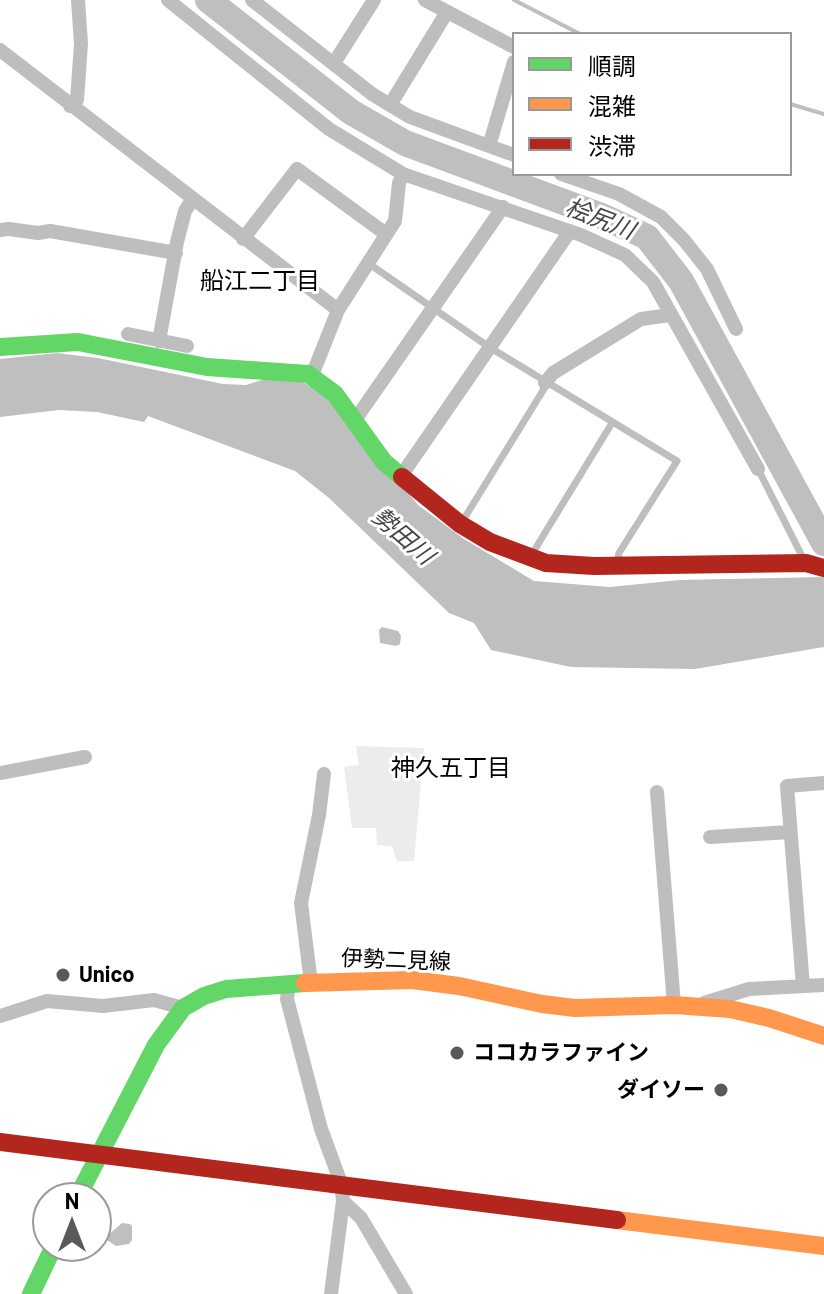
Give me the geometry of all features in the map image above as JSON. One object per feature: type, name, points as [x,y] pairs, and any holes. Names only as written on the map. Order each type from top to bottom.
[{"type":"street","points":[[70,106],[77,100],[81,44],[78,0]]},
{"type":"street","points":[[168,0],[329,129],[403,174],[570,231],[625,255],[650,279],[758,469]]},
{"type":"street","points":[[252,0],[410,117],[512,154]]},
{"type":"street","points":[[334,63],[374,0]]},
{"type":"street","points":[[425,0],[512,46]]},
{"type":"street","points":[[390,105],[447,12]]},
{"type":"street","points":[[0,50],[338,310]]},
{"type":"street","points":[[489,146],[512,69]]},
{"type":"street","points":[[243,239],[297,169],[386,234]]},
{"type":"street","points":[[308,374],[315,368],[338,310],[395,221],[399,183],[403,174]]},
{"type":"street","points":[[567,176],[619,194],[661,217],[707,269],[736,329]]},
{"type":"street","points":[[159,341],[185,211],[192,200]]},
{"type":"street","points":[[355,420],[503,207]]},
{"type":"street","points":[[0,230],[50,231],[176,253]]},
{"type":"street","points":[[401,476],[570,231]]},
{"type":"street","points":[[648,317],[650,279]]},
{"type":"street","points":[[546,384],[553,373],[648,317],[670,315]]},
{"type":"street","points":[[128,334],[187,346]]},
{"type":"street","points":[[0,347],[78,342],[207,367],[308,374],[335,394],[374,449],[401,476],[460,524],[490,542],[529,558],[564,566],[674,563],[816,566]]},
{"type":"street","points":[[0,773],[85,757]]},
{"type":"street","points":[[311,983],[301,903],[324,774]]},
{"type":"street","points":[[803,986],[787,786],[824,783]]},
{"type":"street","points":[[657,792],[674,1005]]},
{"type":"street","points":[[710,837],[790,832]]},
{"type":"street","name":"伊勢二見線","points":[[85,1182],[156,1045],[183,1008],[204,996],[226,989],[289,983],[412,980],[575,1008],[696,1005],[730,1009],[824,1036]]},
{"type":"street","points":[[289,983],[287,999],[312,1098],[342,1192],[406,1294]]},
{"type":"street","points":[[696,1005],[749,989],[824,985]]},
{"type":"street","points":[[0,1016],[47,1001],[103,1006],[154,1000],[183,1008]]},
{"type":"street","points":[[0,1142],[99,1154],[342,1192],[824,1246]]},
{"type":"street","points":[[331,1294],[342,1192]]},
{"type":"street","points":[[31,1294],[46,1262]]},
{"type":"lane","points":[[368,263],[546,384],[677,461],[619,553],[616,566]]},
{"type":"lane","points":[[460,524],[546,384]]},
{"type":"lane","points":[[529,558],[612,423]]},
{"type":"lane","points":[[758,469],[816,566]]},
{"type":"shaded area","points":[[356,746],[424,748],[414,861],[397,861],[392,846],[377,845],[376,828],[352,828],[344,767],[359,765]]},
{"type":"water","name":"勢田川","points":[[57,353],[98,358],[223,384],[246,385],[265,379],[301,381],[331,400],[418,505],[464,539],[534,581],[610,587],[680,580],[824,577],[824,647],[695,669],[571,667],[491,650],[474,623],[449,613],[329,498],[295,471],[148,416],[144,422],[97,412],[59,410],[0,417],[0,359]]},
{"type":"water","points":[[382,627],[398,631],[400,644],[380,643],[379,630]]},
{"type":"water","points":[[122,1223],[130,1224],[132,1240],[129,1244],[116,1246],[112,1243],[112,1232]]},
{"type":"waterway","name":"桧尻川","points":[[208,0],[351,112],[405,143],[604,217],[647,237],[681,281],[824,543]]},
{"type":"waterway","points":[[514,0],[576,32]]},
{"type":"waterway","points":[[792,105],[824,114]]},
{"type":"traffic: fast","points":[[0,347],[78,342],[207,367],[308,374],[335,394],[384,462],[402,477]]},
{"type":"traffic: fast","points":[[85,1182],[156,1045],[183,1008],[204,996],[226,989],[305,983]]},
{"type":"traffic: fast","points":[[31,1294],[46,1262]]},
{"type":"traffic: slow","points":[[305,983],[412,980],[575,1008],[674,1005],[730,1009],[824,1036]]},
{"type":"traffic: slow","points":[[617,1220],[824,1246]]},
{"type":"traffic: jam","points":[[402,477],[460,524],[490,542],[546,563],[594,566],[806,563],[824,568]]},
{"type":"traffic: jam","points":[[0,1142],[617,1220]]},
{"type":"place","name":"Unico","points":[[63,975]]},
{"type":"place","name":"ココカラファイン","points":[[457,1053]]},
{"type":"place","name":"ダイソー","points":[[721,1090]]},
{"type":"district","name":"船江二丁目","points":[[260,281]]},
{"type":"district","name":"神久五丁目","points":[[451,768]]}]
